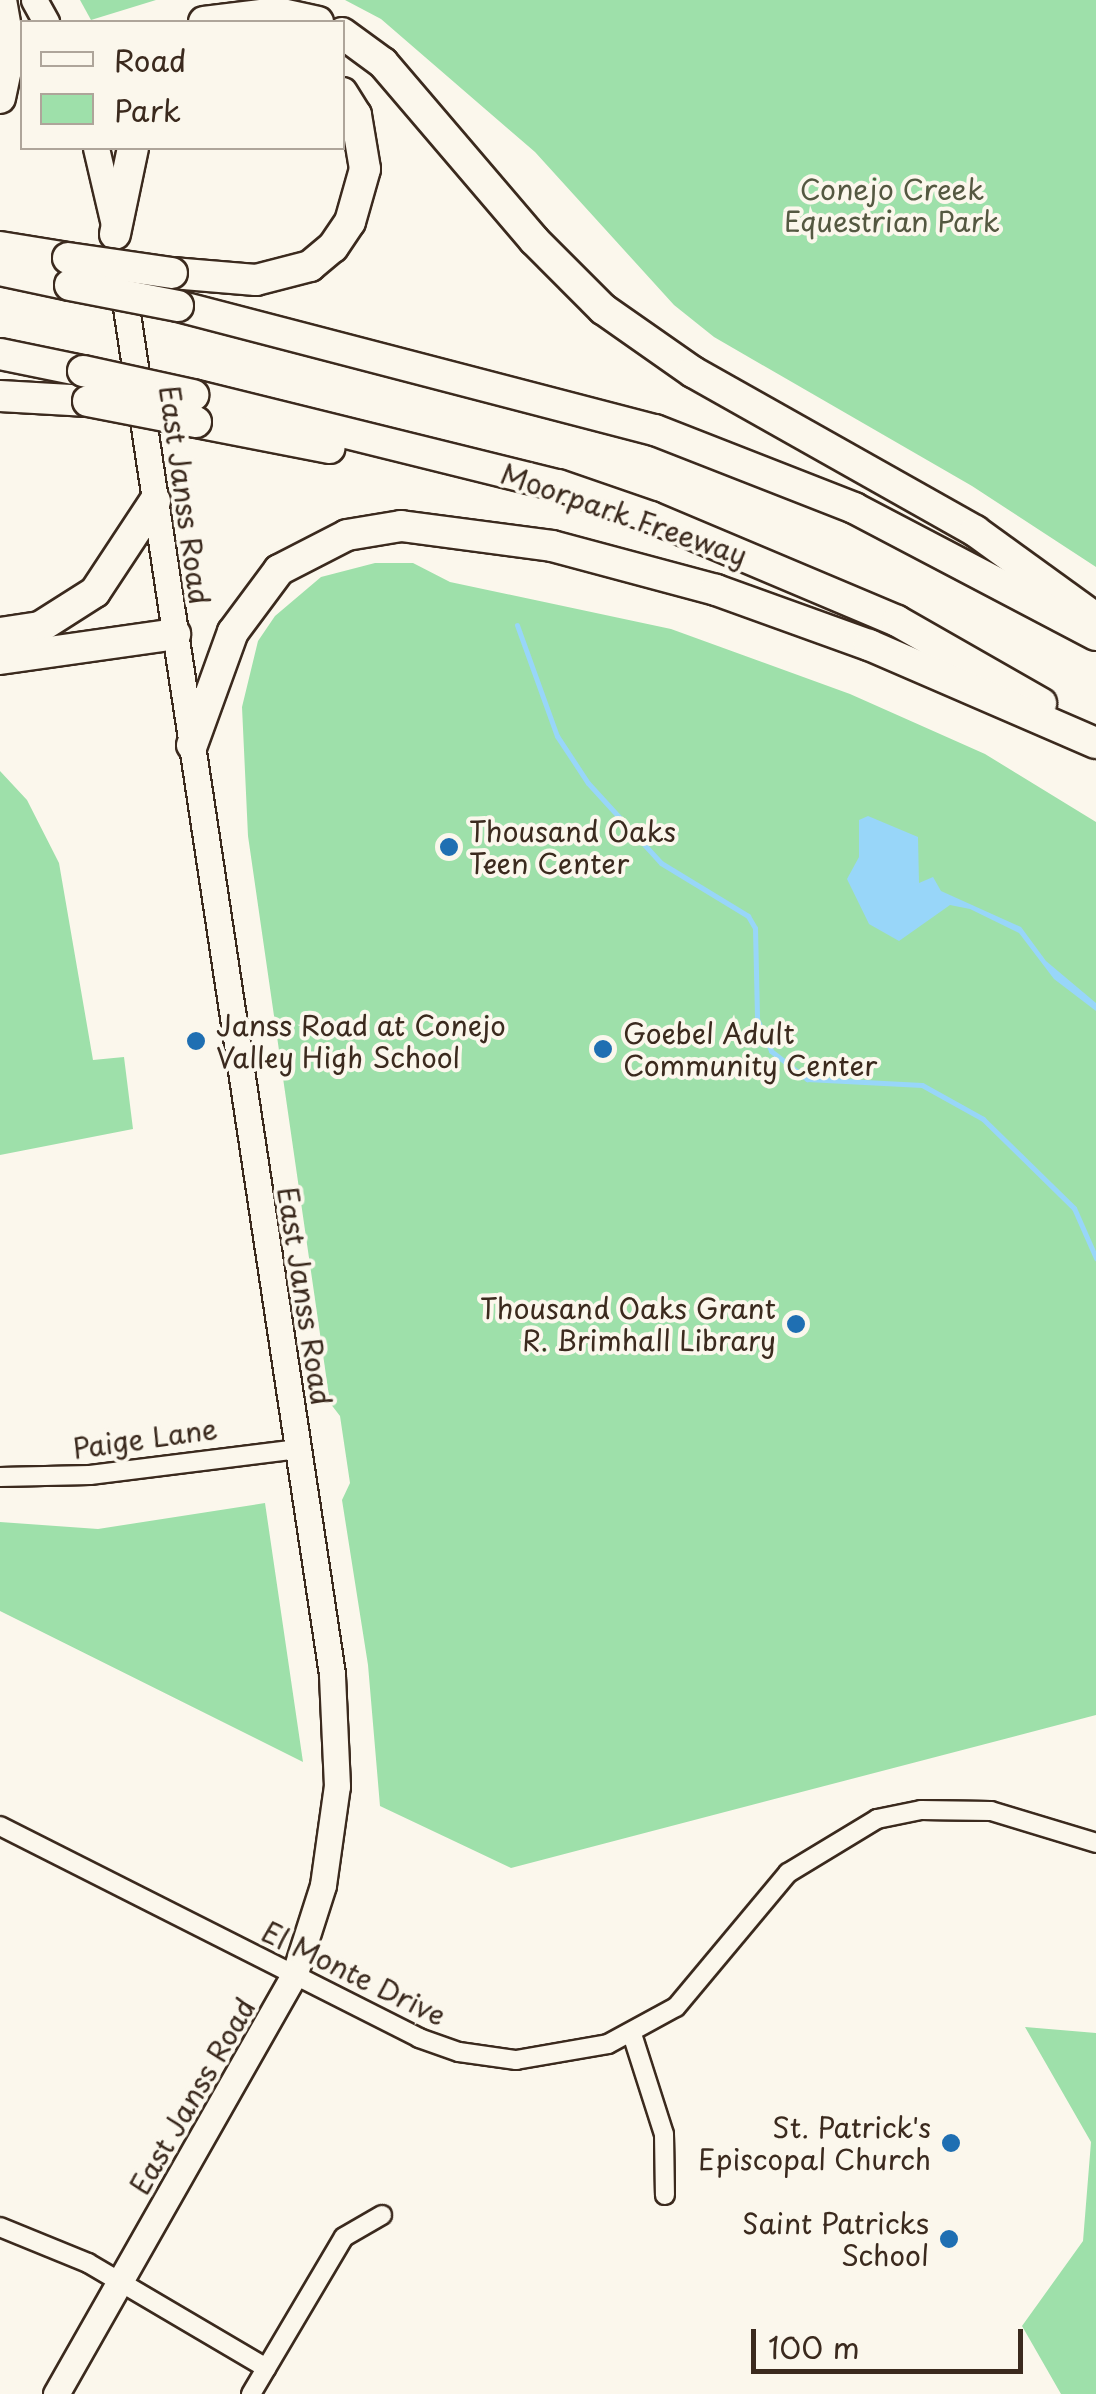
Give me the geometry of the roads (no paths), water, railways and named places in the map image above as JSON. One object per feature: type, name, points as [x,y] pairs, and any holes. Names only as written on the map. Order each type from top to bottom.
[{"type":"highway","points":[[0,98],[10,51],[1,0]]},
{"type":"highway","points":[[220,20],[277,13],[309,20]]},
{"type":"highway","points":[[345,35],[383,63],[603,309],[693,372],[976,532],[1096,619]]},
{"type":"highway","points":[[0,270],[172,273],[256,280],[310,266],[332,247],[350,222],[366,168],[360,128],[345,99]]},
{"type":"highway","points":[[115,234],[133,150]]},
{"type":"highway","points":[[0,246],[178,306],[656,430],[854,508],[1096,635]]},
{"type":"highway","name":"Moorpark Freeway","points":[[0,354],[86,386],[558,485],[630,510],[897,621],[995,673],[1096,741]]},
{"type":"highway","points":[[0,396],[86,386]]},
{"type":"highway","points":[[0,633],[40,627],[95,592],[155,501]]},
{"type":"highway","points":[[192,746],[234,632],[279,570],[346,535],[402,526],[552,546],[716,590],[869,645],[1096,741]]},
{"type":"highway","points":[[0,659],[175,634]]},
{"type":"main road","name":"East Janss Road","points":[[56,2394],[295,1972],[323,1885],[338,1786],[332,1674],[115,234],[96,150]]},
{"type":"street","name":"Paige Lane","points":[[0,1477],[90,1475],[298,1449]]},
{"type":"street","name":"El Monte Drive","points":[[0,1826],[459,2052],[544,2059],[632,2034],[688,1994],[788,1873],[877,1820],[921,1810],[991,1811],[1096,1843]]},
{"type":"street","points":[[632,2034],[664,2134],[664,2195]]},
{"type":"street","points":[[251,2394],[344,2237],[382,2215]]},
{"type":"street","points":[[0,2227],[121,2282],[266,2368]]},
{"type":"water","points":[[868,816],[918,837],[919,883],[933,877],[941,891],[1021,927],[1046,961],[1096,1003],[1096,1011],[1054,979],[1019,933],[970,909],[950,905],[899,941],[869,924],[847,879],[859,857],[859,820]]},
{"type":"waterway","points":[[517,625],[557,736],[588,783],[661,863],[748,916],[755,928],[757,1019],[771,1051],[807,1079],[922,1085],[983,1119],[1074,1208],[1096,1258]]},
{"type":"place","name":"Thousand Oaks Teen Center","points":[[449,847]]},
{"type":"place","name":"Janss Road at Conejo Valley High School","points":[[196,1041]]},
{"type":"place","name":"Goebel Adult Community Center","points":[[603,1049]]},
{"type":"place","name":"Thousand Oaks Grant R. Brimhall Library","points":[[796,1324]]},
{"type":"place","name":"St. Patrick's Episcopal Church","points":[[951,2143]]},
{"type":"place","name":"Saint Patricks School","points":[[949,2239]]},
{"type":"park label","name":"Conejo Creek Equestrian Park","points":[[892,205]]}]
